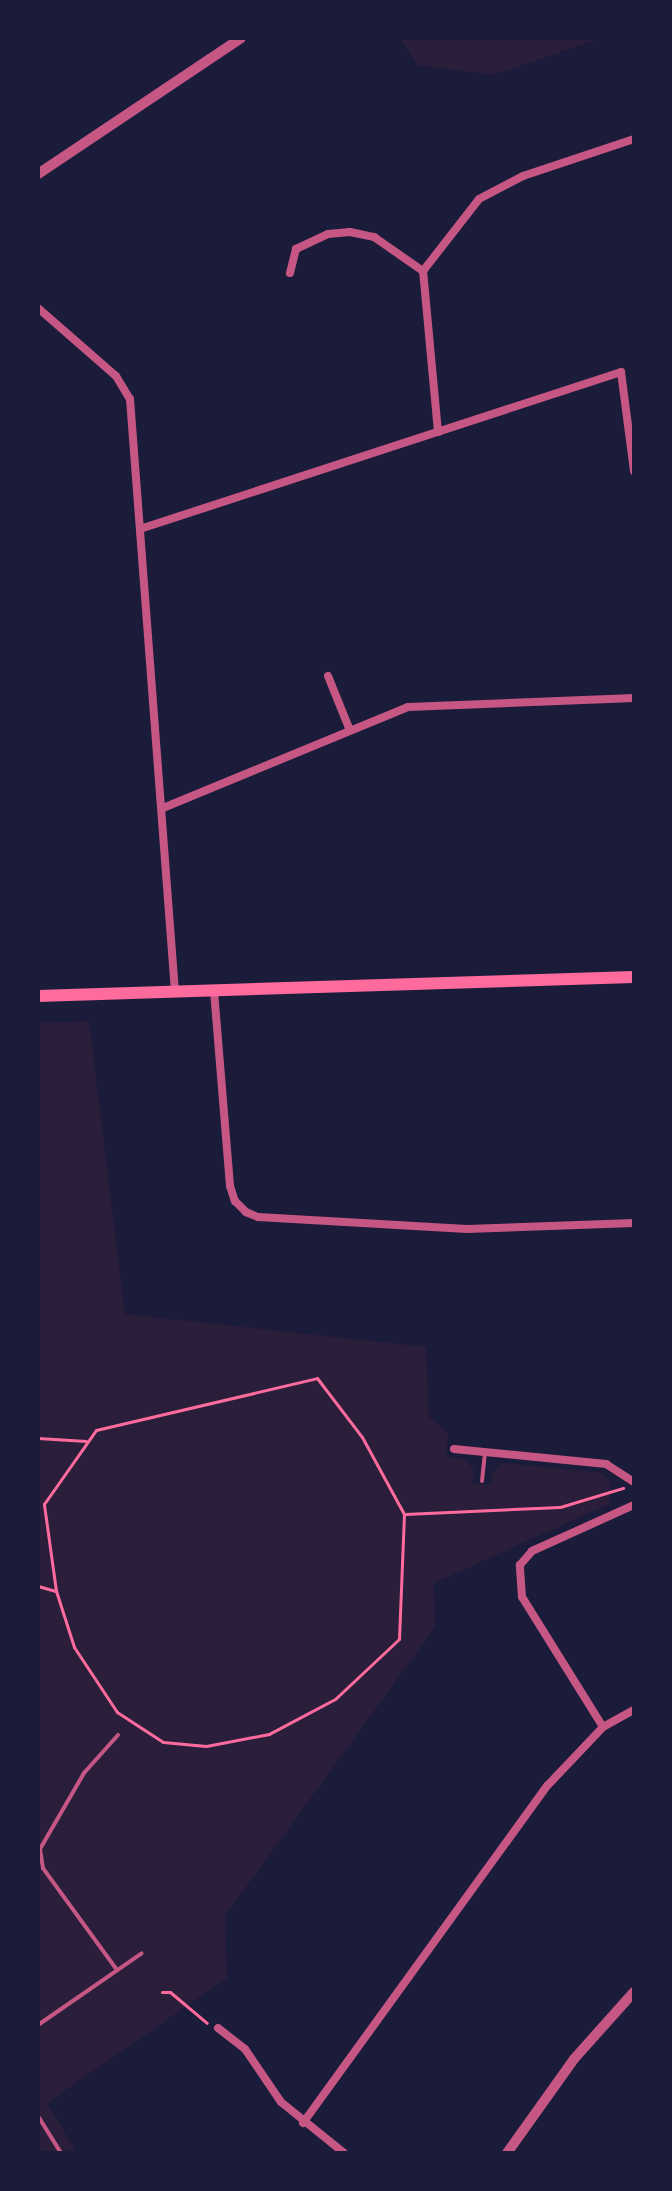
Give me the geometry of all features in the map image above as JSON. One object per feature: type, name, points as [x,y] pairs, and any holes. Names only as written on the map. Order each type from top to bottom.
[{"type":"main road","points":[[38,996],[634,977]]},
{"type":"street","points":[[38,174],[241,38]]},
{"type":"street","points":[[438,432],[423,271],[479,199],[523,176],[634,139]]},
{"type":"street","points":[[290,273],[296,249],[328,234],[350,232],[374,237],[423,271]]},
{"type":"street","points":[[38,308],[116,376],[130,399],[143,528],[175,992]]},
{"type":"street","points":[[143,528],[621,372],[634,471]]},
{"type":"street","points":[[328,676],[349,728]]},
{"type":"street","points":[[163,808],[349,728],[417,706],[634,698]]},
{"type":"street","points":[[214,991],[230,1186],[235,1201],[246,1212],[258,1217],[467,1229],[634,1223]]},
{"type":"street","points":[[454,1449],[606,1464],[634,1484]]},
{"type":"street","points":[[603,1727],[522,1597],[520,1565],[532,1551],[634,1505]]},
{"type":"street","points":[[303,2123],[548,1785],[603,1727],[634,1710]]},
{"type":"street","points":[[507,2153],[574,2059],[634,1992]]},
{"type":"street","points":[[218,2028],[245,2049],[281,2102],[303,2123],[344,2153]]},
{"type":"lane","points":[[482,1481],[485,1453]]},
{"type":"lane","points":[[117,1970],[43,1868],[40,1849],[84,1773],[118,1735]]},
{"type":"lane","points":[[38,2025],[142,1953]]},
{"type":"lane","points":[[38,2116],[61,2153]]},
{"type":"path","points":[[317,1378],[362,1437],[404,1514],[403,1623],[392,1649],[313,1713],[246,1740],[178,1745],[126,1720],[85,1666],[56,1591],[44,1504],[86,1441],[111,1423],[317,1378]]},
{"type":"path","points":[[38,1438],[86,1441]]},
{"type":"path","points":[[404,1514],[560,1507],[634,1484]]},
{"type":"path","points":[[38,1586],[56,1591]]},
{"type":"path","points":[[162,1992],[218,2028]]},
{"type":"shaded area","points":[[400,38],[602,38],[493,75],[417,65]]},
{"type":"shaded area","points":[[89,1021],[125,1314],[426,1347],[429,1417],[448,1433],[446,1457],[465,1459],[474,1470],[473,1484],[491,1485],[493,1472],[503,1463],[602,1473],[611,1483],[609,1504],[434,1583],[435,1627],[225,1916],[227,1978],[47,2103],[77,2153],[38,2153],[38,1023]]}]
